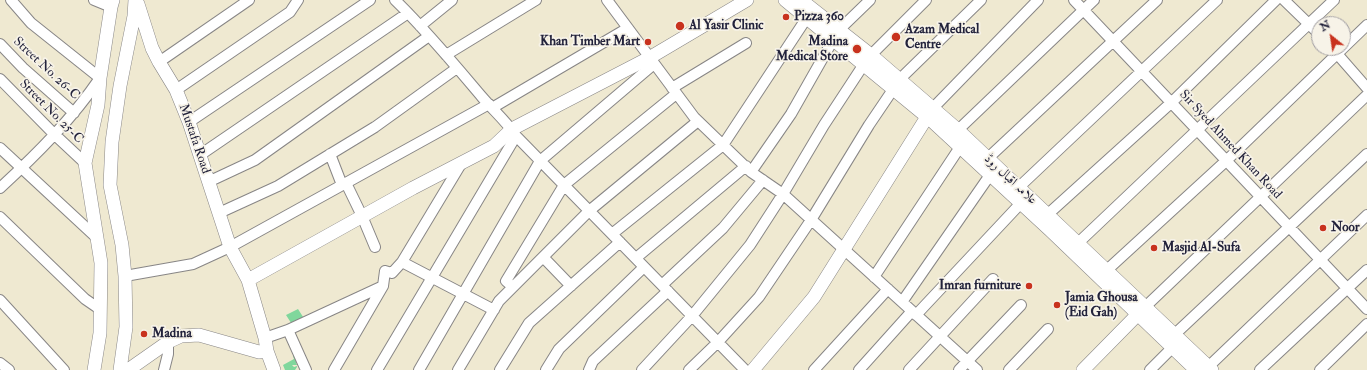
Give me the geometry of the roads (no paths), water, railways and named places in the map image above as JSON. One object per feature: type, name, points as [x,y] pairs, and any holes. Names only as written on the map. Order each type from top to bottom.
[{"type":"street","points":[[11,0],[31,23],[100,78]]},
{"type":"street","points":[[94,0],[112,3],[100,78],[98,105],[85,163],[101,263],[100,333],[94,370]]},
{"type":"street","points":[[120,370],[126,327],[125,276],[122,245],[110,184],[112,142],[120,86],[136,0]]},
{"type":"street","name":"Mustafa Road","points":[[136,0],[152,48],[176,90],[189,122],[230,247],[248,280],[265,338],[267,351],[274,370]]},
{"type":"street","points":[[159,62],[249,0]]},
{"type":"street","points":[[176,90],[290,12],[298,0]]},
{"type":"street","points":[[189,122],[370,0]]},
{"type":"street","points":[[420,26],[452,0]]},
{"type":"street","points":[[446,55],[536,0]]},
{"type":"street","points":[[248,280],[413,188],[494,146],[514,133],[652,61],[747,0]]},
{"type":"street","name":"علامہ اقبال روڈ","points":[[785,0],[806,19],[836,35],[868,59],[930,112],[958,130],[1106,270],[1141,311]]},
{"type":"street","name":"علامہ اقبال روڈ","points":[[801,0],[836,35]]},
{"type":"street","points":[[636,258],[749,169],[791,114],[836,35],[870,0]]},
{"type":"street","points":[[642,370],[692,316],[750,245],[783,194],[824,125],[868,59],[926,0]]},
{"type":"street","points":[[689,370],[718,342],[759,297],[811,220],[869,125],[897,84],[981,0]]},
{"type":"street","points":[[752,370],[814,297],[930,112],[1038,0]]},
{"type":"street","name":"Sir Syed Ahmed Khan Road","points":[[1074,0],[1367,309]]},
{"type":"street","points":[[958,130],[1094,0]]},
{"type":"street","points":[[988,159],[1157,0]]},
{"type":"street","points":[[1018,188],[1217,0]]},
{"type":"street","points":[[1047,215],[1172,102],[1276,0]]},
{"type":"street","points":[[1284,0],[1309,24]]},
{"type":"street","points":[[1077,244],[1334,0]]},
{"type":"street","points":[[397,1],[540,161],[745,370]]},
{"type":"street","points":[[611,1],[628,28],[694,117],[749,169],[783,194],[977,370]]},
{"type":"street","points":[[200,155],[408,13]]},
{"type":"street","points":[[612,234],[723,145],[806,19]]},
{"type":"street","points":[[1351,38],[1367,25]]},
{"type":"street","points":[[125,276],[193,264],[230,247],[490,106],[628,28]]},
{"type":"street","points":[[208,182],[255,160],[429,36]]},
{"type":"street","points":[[513,288],[506,281],[564,185],[674,91],[746,43]]},
{"type":"street","name":"Street No. 26-C","points":[[0,44],[23,68],[74,113]]},
{"type":"street","points":[[1106,270],[1227,160],[1330,56]]},
{"type":"street","points":[[1339,56],[1367,88]]},
{"type":"street","points":[[419,370],[540,161],[652,61]]},
{"type":"street","points":[[219,213],[278,186],[375,127],[457,68]]},
{"type":"street","points":[[0,188],[21,169],[74,113],[100,78]]},
{"type":"street","name":"Street No. 25-C","points":[[0,79],[85,163]]},
{"type":"street","points":[[1083,370],[1141,311],[1367,95]]},
{"type":"street","name":"علامہ اقبال روڈ","points":[[930,112],[960,147],[1205,369]]},
{"type":"street","points":[[458,370],[499,301],[590,211],[698,121]]},
{"type":"street","points":[[377,370],[433,278],[514,133]]},
{"type":"street","points":[[874,277],[960,147]]},
{"type":"street","points":[[0,148],[96,238]]},
{"type":"street","points":[[330,154],[344,184],[362,216],[375,246]]},
{"type":"street","points":[[1150,370],[1173,341],[1289,227],[1367,154]]},
{"type":"street","points":[[334,370],[383,286],[385,271],[392,273],[402,262],[461,164]]},
{"type":"street","points":[[902,302],[990,175]]},
{"type":"street","points":[[589,370],[593,361],[723,228],[763,180]]},
{"type":"street","points":[[859,370],[1021,203]]},
{"type":"street","points":[[1205,369],[1367,215]]},
{"type":"street","points":[[0,217],[85,299],[101,310]]},
{"type":"street","points":[[500,370],[529,323],[620,242]]},
{"type":"street","points":[[543,257],[571,286]]},
{"type":"street","points":[[402,262],[494,310]]},
{"type":"street","points":[[546,370],[558,349],[644,267]]},
{"type":"street","points":[[1260,370],[1367,270]]},
{"type":"street","points":[[909,370],[993,278]]},
{"type":"street","points":[[265,338],[288,330],[383,286]]},
{"type":"street","points":[[814,370],[888,289]]},
{"type":"street","points":[[0,300],[64,370]]},
{"type":"street","points":[[959,370],[1021,305]]},
{"type":"street","points":[[1320,370],[1367,324]]},
{"type":"street","points":[[1009,370],[1048,329]]},
{"type":"street","points":[[288,330],[306,370]]},
{"type":"street","points":[[128,370],[168,342],[181,336],[199,335],[259,352],[267,351]]},
{"type":"street","points":[[164,370],[168,354],[168,342]]},
{"type":"street","points":[[0,363],[9,370]]},
{"type":"place","name":"Pizza 360","points":[[786,17]]},
{"type":"place","name":"Al Yasir Clinic","points":[[680,26]]},
{"type":"place","name":"Azam Medical Centre","points":[[896,37]]},
{"type":"place","name":"Khan Timber Mart","points":[[648,42]]},
{"type":"place","name":"Madina Medical Store","points":[[857,49]]},
{"type":"place","name":"Noor","points":[[1323,228]]},
{"type":"place","name":"Masjid Al-Sufa","points":[[1154,248]]},
{"type":"place","name":"Imran furniture","points":[[1029,286]]},
{"type":"place","name":"Jamia Ghousa (Eid Gah)","points":[[1057,305]]},
{"type":"place","name":"Madina","points":[[144,334]]}]
